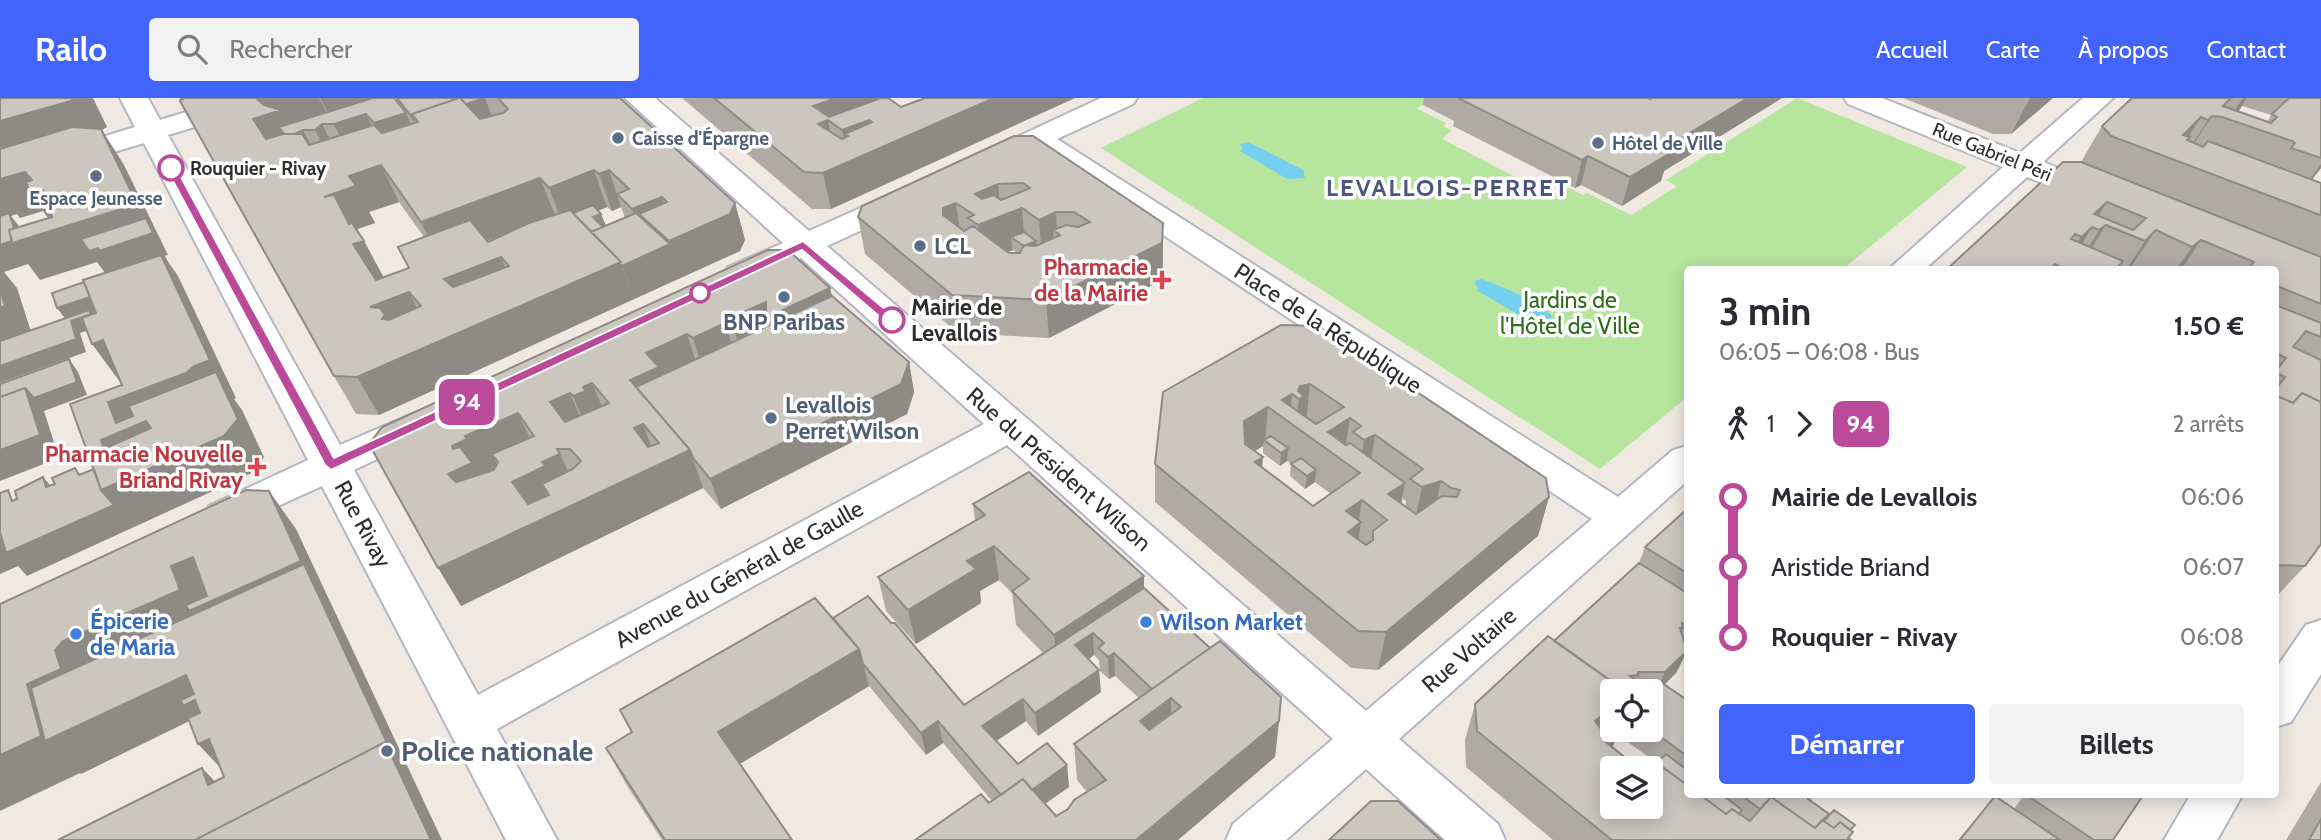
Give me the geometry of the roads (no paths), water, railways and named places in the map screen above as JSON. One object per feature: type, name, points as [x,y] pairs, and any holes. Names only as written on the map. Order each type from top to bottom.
[{"type":"street","name":"Rue Rivay","points":[[134,98],[532,840]]},
{"type":"street","points":[[0,177],[261,98]]},
{"type":"street","name":"Rue du Président Wilson","points":[[639,98],[1480,840]]},
{"type":"street","points":[[714,286],[1123,98]]},
{"type":"street","name":"Rue Gabriel Péri","points":[[1858,98],[2126,205]]},
{"type":"street","points":[[1909,266],[2099,98]]},
{"type":"street","name":"Place de la République","points":[[1036,139],[1619,517]]},
{"type":"street","points":[[186,534],[444,413]]},
{"type":"street","name":"Avenue du Général de Gaulle","points":[[469,722],[1009,427]]},
{"type":"street","name":"Rue Voltaire","points":[[1251,840],[1684,462]]},
{"type":"street","points":[[2292,682],[2321,637]]},
{"type":"street","points":[[2189,840],[2216,798]]},
{"type":"water","points":[[1248,142],[1303,170],[1305,178],[1287,179],[1240,151],[1243,149],[1240,144]]},
{"type":"water","points":[[1482,279],[1536,304],[1553,318],[1558,326],[1538,326],[1476,290],[1478,288],[1474,281]]},
{"type":"place","name":"Caisse d'Épargne","points":[[618,138]]},
{"type":"place","name":"Hôtel de Ville","points":[[1598,143]]},
{"type":"place","name":"Rouquier - Rivay","points":[[171,168]]},
{"type":"place","name":"Espace Jeunesse","points":[[96,176]]},
{"type":"place","name":"LCL","points":[[920,246]]},
{"type":"place","name":"Pharmacie de la Mairie","points":[[1162,280]]},
{"type":"place","name":"BNP Paribas","points":[[784,297]]},
{"type":"place","name":"Mairie de Levallois","points":[[892,320]]},
{"type":"place","name":"Levallois Perret Wilson","points":[[771,418]]},
{"type":"place","name":"Pharmacie Nouvelle Briand Rivay","points":[[257,467]]},
{"type":"place","name":"Wilson Market","points":[[1146,622]]},
{"type":"place","name":"Épicerie de Maria","points":[[76,634]]},
{"type":"place","name":"Police nationale","points":[[387,751]]},
{"type":"district","name":"LEVALLOIS-PERRET","points":[[1448,187]]},
{"type":"park label","name":"Jardins de l'Hôtel de Ville","points":[[1570,313]]}]
